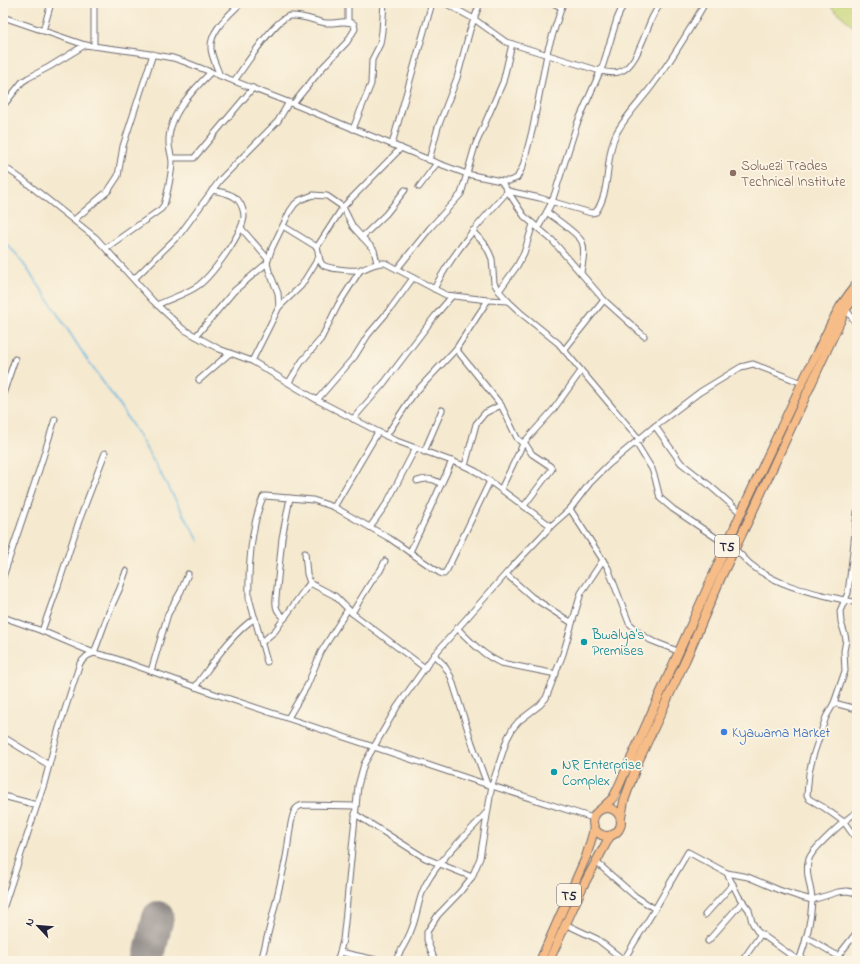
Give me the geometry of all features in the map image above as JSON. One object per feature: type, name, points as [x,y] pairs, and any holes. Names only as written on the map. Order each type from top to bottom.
[{"type":"highway","name":"T5","points":[[549,961],[565,924],[610,836],[616,834],[620,830],[624,801],[638,762],[686,659],[722,575],[741,513],[832,322],[840,307],[857,283]]},
{"type":"highway","name":"T5","points":[[540,961],[586,857],[594,827],[593,818],[597,812],[613,798],[680,652],[846,309],[857,294]]},
{"type":"highway","points":[[601,809],[613,809],[621,818]]},
{"type":"highway","points":[[594,827],[599,834],[605,837],[610,836]]},
{"type":"street","points":[[43,31],[51,3]]},
{"type":"street","points":[[94,3],[94,46]]},
{"type":"street","points":[[220,76],[211,50],[211,43],[217,29],[241,3]]},
{"type":"street","points":[[348,3],[348,22]]},
{"type":"street","points":[[353,129],[371,84],[372,60],[380,44],[384,3]]},
{"type":"street","points":[[392,144],[432,3]]},
{"type":"street","points":[[446,3],[512,44],[600,71],[620,72],[629,64],[644,41],[652,17],[661,3]]},
{"type":"street","points":[[429,160],[438,127],[457,78],[480,3]]},
{"type":"street","points":[[3,17],[85,45],[173,58],[253,88],[467,174],[501,181],[509,181],[517,178],[523,166],[533,127],[547,54],[562,5],[553,3]]},
{"type":"street","points":[[500,291],[524,253],[535,226],[547,212],[552,202],[579,119],[603,65],[617,19],[624,3]]},
{"type":"street","points":[[508,191],[591,213],[596,212],[602,201],[613,146],[618,131],[628,115],[653,85],[676,52],[706,3]]},
{"type":"street","points":[[134,279],[180,234],[212,190],[278,121],[291,103],[347,42],[355,29],[354,24],[348,22],[329,23],[307,17],[291,16],[284,18],[270,31],[234,81]]},
{"type":"street","points":[[397,269],[434,223],[461,194],[475,146],[503,82],[512,44]]},
{"type":"street","points":[[3,106],[22,82],[85,45]]},
{"type":"street","points":[[74,220],[108,191],[118,176],[122,146],[153,54]]},
{"type":"street","points":[[106,248],[161,209],[166,200],[172,170],[169,135],[186,99],[211,72]]},
{"type":"street","points":[[172,158],[194,158],[253,88]]},
{"type":"street","points":[[401,148],[343,208],[317,247],[322,265],[361,270],[377,262],[385,263],[434,289],[452,296],[508,301]]},
{"type":"street","points":[[419,187],[437,163]]},
{"type":"street","points":[[3,166],[84,227],[106,248],[157,306],[183,329],[230,353],[252,361],[317,400],[386,436],[424,452],[465,466],[490,481],[551,526]]},
{"type":"street","points":[[501,181],[524,216],[552,240],[604,300],[644,336]]},
{"type":"street","points":[[157,306],[191,290],[204,281],[216,267],[240,228],[244,216],[238,200],[229,194],[212,190]]},
{"type":"street","points":[[362,238],[386,214],[405,190]]},
{"type":"street","points":[[434,289],[449,261],[472,231],[508,191]]},
{"type":"street","points":[[196,336],[234,291],[268,261],[283,226],[295,204],[306,197],[313,195],[327,196],[343,208],[353,227],[374,250],[377,262]]},
{"type":"street","points":[[547,212],[574,233],[582,242],[584,255],[581,273]]},
{"type":"street","points":[[283,226],[317,247]]},
{"type":"street","points":[[240,228],[268,261],[269,271],[278,293],[280,307]]},
{"type":"street","points":[[472,231],[484,243],[492,259],[494,283],[500,291],[508,301],[558,343],[638,442],[656,478],[660,498],[673,509],[731,547],[751,564],[775,580],[817,594],[857,603]]},
{"type":"street","points":[[252,361],[280,307],[301,286],[319,257]]},
{"type":"street","points":[[288,382],[321,339],[338,305],[361,270]]},
{"type":"street","points":[[317,400],[355,356],[368,334],[391,308],[413,278]]},
{"type":"street","points":[[353,419],[384,383],[452,296]]},
{"type":"street","points":[[386,436],[413,395],[456,349],[488,300]]},
{"type":"street","points":[[564,350],[604,300]]},
{"type":"street","points":[[846,309],[857,324]]},
{"type":"street","points":[[456,349],[501,405],[520,442],[524,442],[532,454],[552,469],[524,506]]},
{"type":"street","points":[[199,380],[230,353]]},
{"type":"street","points":[[3,394],[15,360]]},
{"type":"street","points":[[337,961],[344,934],[360,775],[364,764],[397,707],[434,655],[506,574],[551,526],[570,509],[590,483],[608,465],[638,442],[655,426],[700,392],[742,367],[753,364],[802,383]]},
{"type":"street","points":[[501,489],[524,442],[553,410],[581,372]]},
{"type":"street","points":[[465,466],[476,424],[485,413],[501,405]]},
{"type":"street","points":[[424,452],[442,410]]},
{"type":"street","points":[[3,577],[44,457],[55,419]]},
{"type":"street","points":[[655,426],[681,463],[741,513]]},
{"type":"street","points":[[334,507],[378,432]]},
{"type":"street","points":[[370,527],[387,503],[415,448]]},
{"type":"street","points":[[42,631],[61,580],[79,521],[105,453]]},
{"type":"street","points":[[410,552],[452,461]]},
{"type":"street","points":[[417,481],[432,479],[441,484]]},
{"type":"street","points":[[267,662],[249,598],[248,572],[259,508],[263,498],[266,496],[313,500],[334,507],[370,527],[440,573],[445,573],[490,481]]},
{"type":"street","points":[[285,618],[279,613],[276,607],[276,598],[282,538],[290,498]]},
{"type":"street","points":[[570,509],[603,560],[612,577],[629,622],[650,640],[680,652]]},
{"type":"street","points":[[857,512],[854,552],[846,600],[840,611],[840,622],[845,635],[845,671],[834,703],[826,717],[813,756],[809,773],[807,795],[809,799],[824,807],[844,822],[857,840]]},
{"type":"street","points":[[305,553],[307,574],[310,583],[335,596],[350,611],[424,668]]},
{"type":"street","points":[[435,961],[427,940],[427,932],[438,915],[472,877],[480,858],[490,785],[509,734],[519,721],[543,702],[550,690],[581,593],[603,560]]},
{"type":"street","points":[[288,718],[307,686],[321,652],[380,571],[385,561]]},
{"type":"street","points":[[3,909],[50,765],[59,728],[80,663],[87,656],[94,653],[126,571]]},
{"type":"street","points":[[151,671],[168,614],[181,591],[188,574]]},
{"type":"street","points":[[506,574],[532,597],[572,623]]},
{"type":"street","points":[[262,642],[276,631],[310,583]]},
{"type":"street","points":[[3,617],[42,631],[94,653],[114,658],[195,687],[593,818]]},
{"type":"street","points":[[195,687],[236,635],[254,618]]},
{"type":"street","points":[[458,628],[480,651],[494,660],[501,663],[556,674]]},
{"type":"street","points":[[434,655],[444,665],[451,677],[472,742],[490,785]]},
{"type":"street","points":[[834,703],[857,709]]},
{"type":"street","points":[[3,737],[50,765]]},
{"type":"street","points":[[3,796],[37,805]]},
{"type":"street","points":[[261,961],[277,897],[295,809],[298,806],[304,805],[356,806]]},
{"type":"street","points":[[395,961],[411,932],[422,892],[428,879],[439,864],[487,812]]},
{"type":"street","points":[[728,873],[739,897],[749,910],[754,926],[761,934],[799,961],[806,937],[812,900],[808,882],[808,860],[811,853],[817,847],[857,812]]},
{"type":"street","points":[[355,814],[416,853],[472,877]]},
{"type":"street","points":[[565,924],[597,938],[624,960],[656,910],[688,852],[728,873],[748,877],[778,890],[812,900],[838,892],[847,891],[857,893]]},
{"type":"street","points":[[596,862],[635,896],[656,910]]},
{"type":"street","points":[[705,915],[733,884]]},
{"type":"street","points":[[708,941],[743,901]]},
{"type":"street","points":[[838,956],[857,932]]},
{"type":"street","points":[[742,961],[761,934]]},
{"type":"street","points":[[806,937],[838,956],[842,961]]},
{"type":"street","points":[[340,952],[379,961]]},
{"type":"green space","points":[[827,3],[857,3],[857,30]]},
{"type":"waterway","points":[[3,240],[18,256],[90,364],[116,400],[139,436],[199,541]]},
{"type":"runway","points":[[148,961],[158,917]]},
{"type":"place","name":"Solwezi Trades Technical Institute","points":[[733,173]]},
{"type":"place","name":"Bwalya's Premises","points":[[584,642]]},
{"type":"place","name":"Kyawama Market","points":[[724,732]]},
{"type":"place","name":"NR Enterprise Complex","points":[[554,772]]}]
